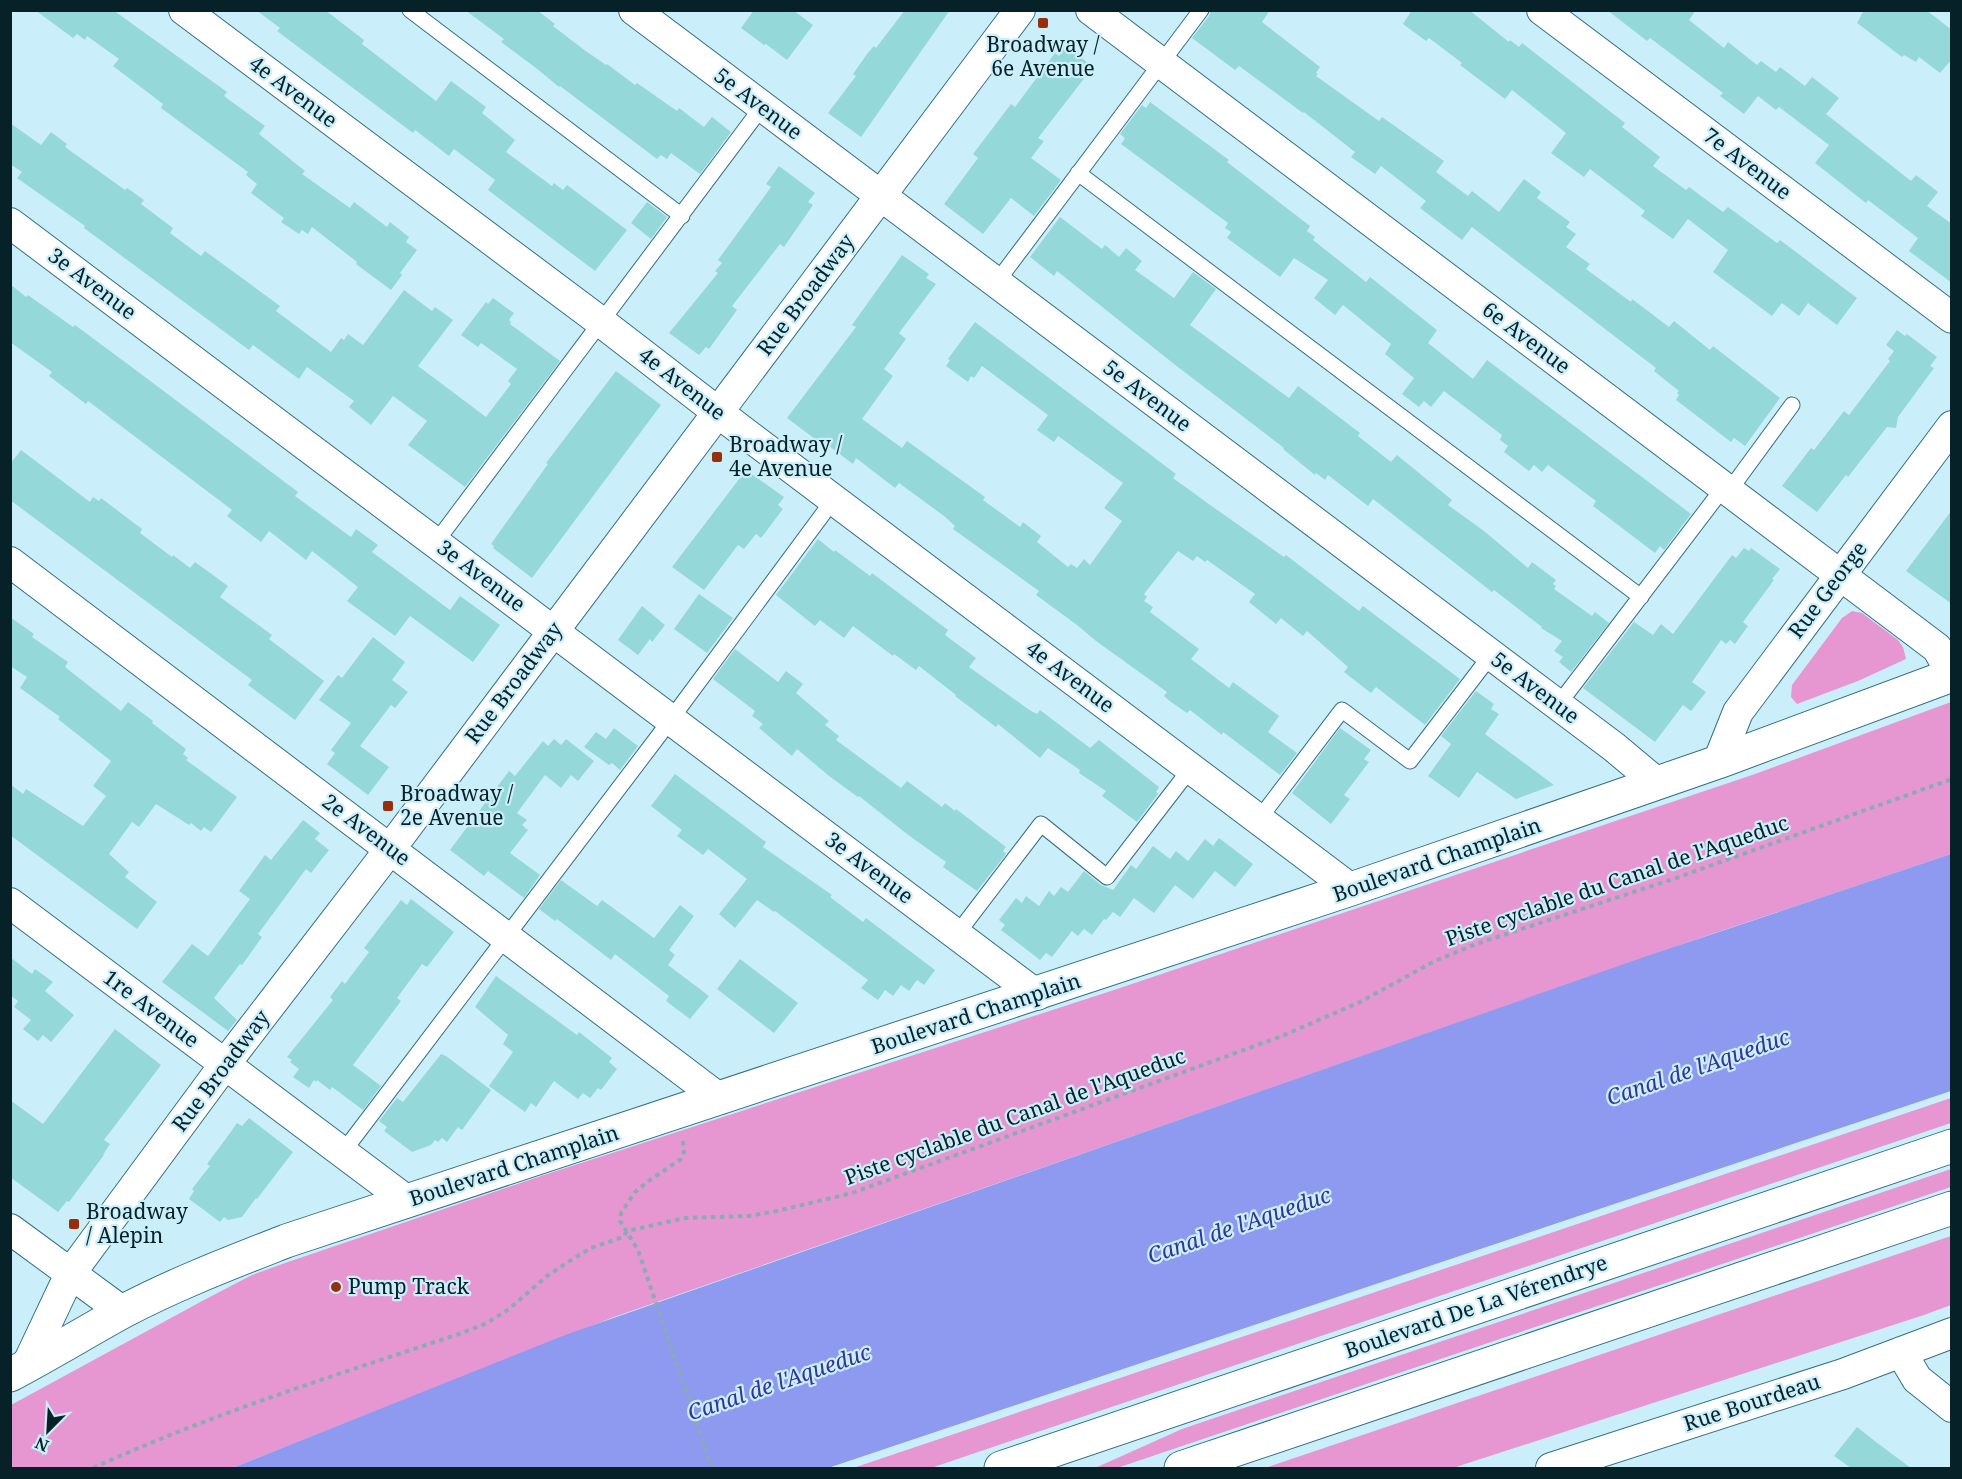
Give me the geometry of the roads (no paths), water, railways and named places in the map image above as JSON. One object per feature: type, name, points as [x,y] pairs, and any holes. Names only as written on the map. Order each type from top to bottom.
[{"type":"main road","name":"Boulevard Champlain","points":[[18,1371],[123,1312],[221,1267],[286,1242],[406,1200],[720,1099],[1351,889],[1718,762],[1952,674]]},
{"type":"main road","name":"Boulevard De La Vérendrye","points":[[1000,1468],[1952,1146]]},
{"type":"main road","points":[[1181,1468],[1952,1208]]},
{"type":"street","name":"4e Avenue","points":[[184,10],[1351,889]]},
{"type":"street","name":"5e Avenue","points":[[634,10],[1614,747],[1657,783]]},
{"type":"street","name":"Rue Broadway","points":[[18,1371],[70,1274],[225,1064],[390,849],[1020,10]]},
{"type":"street","name":"6e Avenue","points":[[1091,10],[1937,648],[1952,674]]},
{"type":"street","name":"7e Avenue","points":[[1542,10],[1952,318]]},
{"type":"street","name":"3e Avenue","points":[[10,223],[1036,994]]},
{"type":"street","name":"Rue George","points":[[1718,762],[1738,712],[1952,426]]},
{"type":"street","name":"2e Avenue","points":[[10,562],[720,1099]]},
{"type":"street","name":"1re Avenue","points":[[10,903],[406,1200]]},
{"type":"street","points":[[10,1229],[123,1312]]},
{"type":"street","name":"Rue Bourdeau","points":[[1562,1467],[1843,1374],[1952,1333]]},
{"type":"street","points":[[1901,1352],[1917,1378],[1952,1407]]},
{"type":"lane","points":[[410,10],[682,216]]},
{"type":"lane","points":[[996,283],[1201,10]]},
{"type":"lane","points":[[436,542],[762,107]]},
{"type":"lane","points":[[1078,173],[1641,597]]},
{"type":"lane","points":[[1558,705],[1792,405]]},
{"type":"lane","points":[[343,1152],[671,719],[834,499]]},
{"type":"lane","points":[[1259,819],[1342,710],[1410,761],[1491,655]]},
{"type":"lane","points":[[957,934],[1041,824],[1107,877],[1191,768]]},
{"type":"water","name":"Canal de l'Aqueduc","points":[[1951,854],[1951,1091],[828,1468],[232,1468],[565,1335],[1647,956]]},
{"type":"place","name":"Broadway / 6e Avenue","points":[[1043,23]]},
{"type":"place","name":"Broadway / 4e Avenue","points":[[717,457]]},
{"type":"place","name":"Broadway / 2e Avenue","points":[[388,806]]},
{"type":"place","name":"Broadway / Alepin","points":[[74,1224]]},
{"type":"place","name":"Pump Track","points":[[336,1287]]}]
